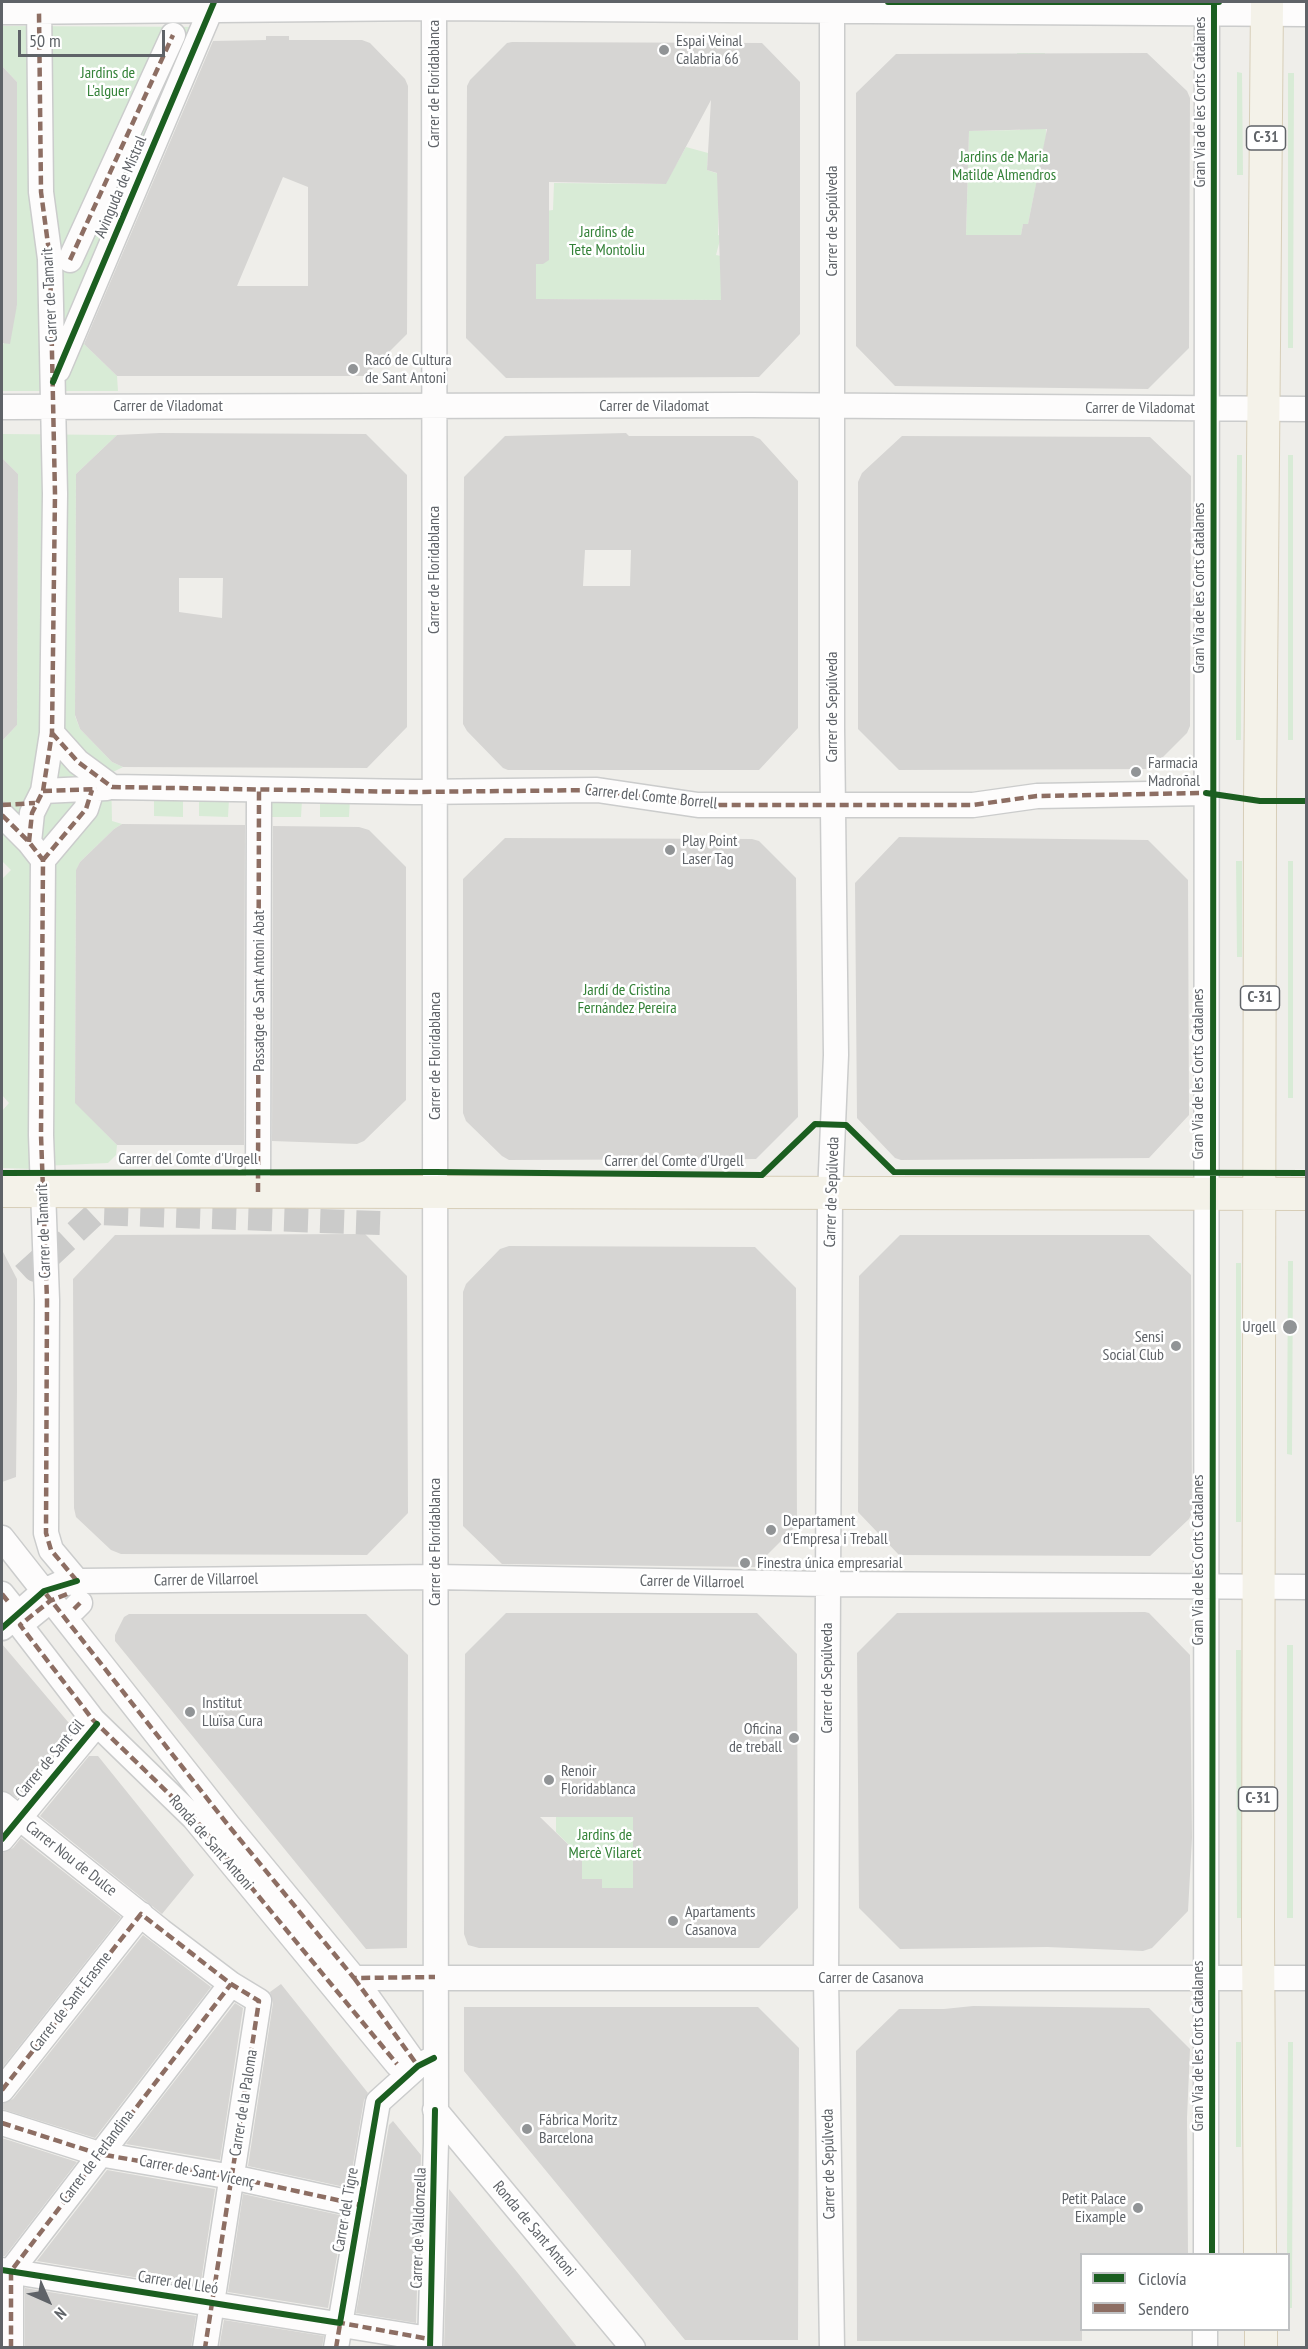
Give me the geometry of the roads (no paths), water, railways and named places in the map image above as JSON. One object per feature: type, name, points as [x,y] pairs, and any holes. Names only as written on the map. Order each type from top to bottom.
[{"type":"main road","name":"C-31","points":[[1260,2253],[1259,1194],[1262,409],[1267,8]]},
{"type":"main road","name":"Carrer del Comte d'Urgell","points":[[2,1191],[1306,1194]]},
{"type":"main road","points":[[1261,2348],[1262,2331]]},
{"type":"street","points":[[2,12],[39,7],[132,5],[434,5],[1207,7],[1267,8],[1306,14]]},
{"type":"street","name":"Carrer de Floridablanca","points":[[434,5],[435,1977],[417,2063],[435,2110]]},
{"type":"street","name":"Avinguda de Mistral","points":[[53,382],[212,6]]},
{"type":"street","name":"Carrer de Tamarit","points":[[39,7],[41,192],[50,259],[53,382],[52,733],[39,797],[36,851],[41,1135],[45,1192],[47,1300],[46,1533],[65,1596]]},
{"type":"street","name":"Carrer de Sepúlveda","points":[[832,7],[832,804],[836,1055],[830,1194],[826,1978],[832,2348]]},
{"type":"street","points":[[1206,2253],[1207,7]]},
{"type":"street","name":"Avinguda de Mistral","points":[[70,260],[173,34]]},
{"type":"street","name":"Carrer de Viladomat","points":[[2,406],[1306,409]]},
{"type":"street","points":[[2,815],[36,851],[86,809],[102,788],[52,733]]},
{"type":"street","name":"Carrer del Comte Borrell","points":[[2,805],[102,788],[434,792],[597,790],[698,805],[973,805],[1037,796],[1206,793]]},
{"type":"street","name":"Passatge de Sant Antoni Abat","points":[[258,1192],[259,790]]},
{"type":"street","name":"Ronda de Sant Antoni","points":[[2,1538],[65,1596],[417,2063]]},
{"type":"street","name":"Carrer de Villarroel","points":[[65,1596],[435,1577],[827,1584],[1306,1587]]},
{"type":"street","points":[[8,1613],[65,1596]]},
{"type":"street","name":"Ronda de Sant Antoni","points":[[8,1613],[97,1725],[194,1818],[417,2063]]},
{"type":"street","name":"Carrer de Sant Gil","points":[[2,1839],[10,1811],[97,1725]]},
{"type":"street","name":"Carrer Nou de Dulce","points":[[10,1811],[231,1984],[260,2001]]},
{"type":"street","name":"Carrer de Sant Erasme","points":[[2,2090],[141,1914]]},
{"type":"street","points":[[354,1978],[435,1977]]},
{"type":"street","name":"Carrer de Casanova","points":[[435,1977],[1306,1978]]},
{"type":"street","name":"Carrer de Ferlandina","points":[[6,2270],[231,1984]]},
{"type":"street","name":"Carrer de la Paloma","points":[[205,2348],[260,2001]]},
{"type":"street","name":"Carrer del Tigre","points":[[336,2348],[378,2102],[417,2063]]},
{"type":"street","name":"Ronda de Sant Antoni","points":[[435,2110],[633,2348]]},
{"type":"street","name":"Carrer de Valldonzella","points":[[430,2343],[435,2110]]},
{"type":"street","name":"Carrer de Sant Vicenç","points":[[2,2123],[99,2154],[232,2177],[360,2205]]},
{"type":"street","points":[[6,2270],[11,2348]]},
{"type":"street","name":"Carrer del Lleó","points":[[6,2270],[340,2323],[430,2343]]},
{"type":"street","points":[[1205,2331],[1205,2348]]},
{"type":"tunnel","points":[[24,1258],[35,1270],[96,1213],[380,1223]]},
{"type":"place","name":"Espai Veinal Calabria 66","points":[[664,50]]},
{"type":"place","name":"Racó de Cultura de Sant Antoni","points":[[353,369]]},
{"type":"place","name":"Farmacia Madroñal","points":[[1136,772]]},
{"type":"place","name":"Play Point Laser Tag","points":[[670,850]]},
{"type":"place","name":"Urgell","points":[[1290,1327]]},
{"type":"place","name":"Sensi Social Club","points":[[1176,1346]]},
{"type":"place","name":"Departament d'Empresa i Treball","points":[[771,1530]]},
{"type":"place","name":"Finestra única empresarial","points":[[745,1563]]},
{"type":"place","name":"Institut Lluïsa Cura","points":[[190,1712]]},
{"type":"place","name":"Oficina de treball","points":[[794,1738]]},
{"type":"place","name":"Renoir Floridablanca","points":[[549,1780]]},
{"type":"place","name":"Apartaments Casanova","points":[[673,1921]]},
{"type":"place","name":"Fábrica Moritz Barcelona","points":[[527,2129]]},
{"type":"place","name":"Petit Palace Eixample","points":[[1138,2208]]},
{"type":"park label","name":"Jardins de L'alguer","points":[[108,82]]},
{"type":"park label","name":"Jardins de Maria Matilde Almendros","points":[[1004,166]]},
{"type":"park label","name":"Jardins de Tete Montoliu","points":[[607,241]]},
{"type":"park label","name":"Jardí de Cristina Fernández Pereira","points":[[627,999]]},
{"type":"park label","name":"Jardins de Mercè Vilaret","points":[[605,1844]]}]
